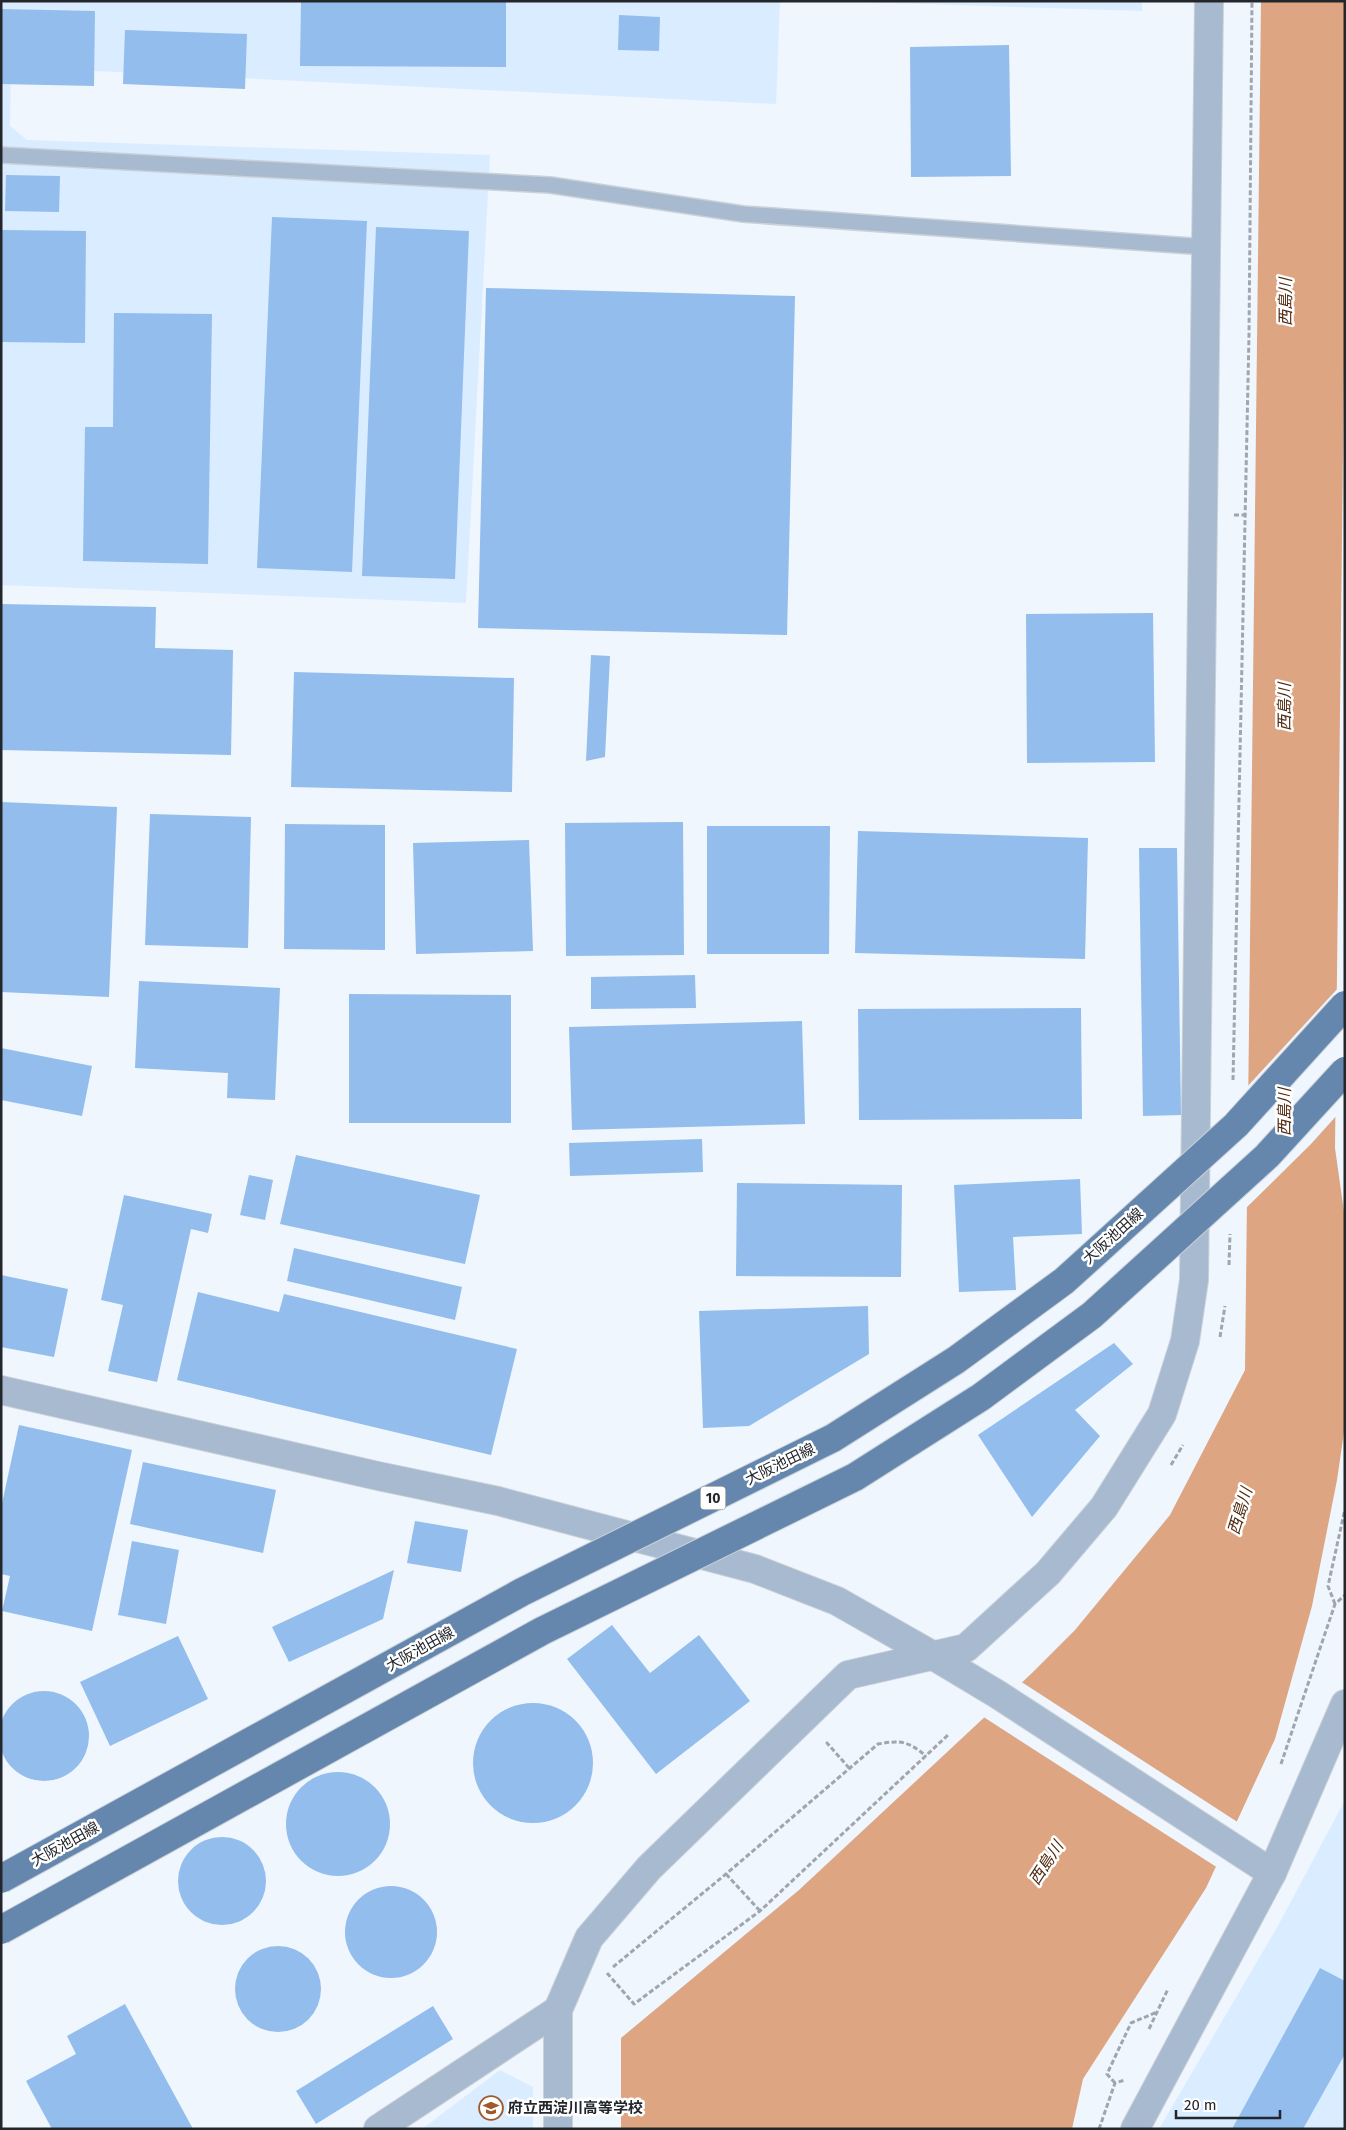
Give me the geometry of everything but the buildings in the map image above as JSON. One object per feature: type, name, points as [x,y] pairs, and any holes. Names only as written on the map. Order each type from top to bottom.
[{"type":"main road","name":"大阪池田線","points":[[1,1879],[522,1592],[833,1438],[956,1360],[1064,1281],[1236,1125],[1345,1005]]},
{"type":"main road","points":[[1,1930],[542,1632],[855,1477],[981,1397],[1092,1315],[1267,1156],[1345,1071]]},
{"type":"street","points":[[558,2129],[558,2010],[589,1938],[649,1868],[848,1675],[966,1648],[1048,1573],[1104,1506],[1162,1414],[1185,1341],[1194,1280],[1209,1]]},
{"type":"street","points":[[1,1390],[368,1474],[498,1501],[755,1569],[837,1601],[932,1655],[996,1694],[1272,1873]]},
{"type":"street","points":[[1135,2129],[1272,1873],[1345,1704]]},
{"type":"street","points":[[378,2129],[558,2010]]},
{"type":"lane","points":[[1,154],[550,185],[743,214],[1206,247]]},
{"type":"path","points":[[1335,1604],[1328,1586],[1345,1509]]},
{"type":"path","points":[[1280,1770],[1335,1604],[1345,1595]]},
{"type":"path","points":[[607,1972],[634,2004],[760,1911],[948,1735]]},
{"type":"path","points":[[833,1737],[826,1744],[850,1769]]},
{"type":"path","points":[[600,1978],[726,1874],[878,1744],[895,1741],[912,1744],[926,1756]]},
{"type":"path","points":[[726,1874],[760,1911]]},
{"type":"path","points":[[1146,2037],[1168,1989]]},
{"type":"path","points":[[1115,2083],[1107,2074],[1131,2023],[1158,2011]]},
{"type":"path","points":[[1115,2083],[1126,2080]]},
{"type":"path","points":[[1099,2129],[1115,2083]]},
{"type":"shaded area","points":[[1,1],[780,1],[776,104],[11,67],[10,126],[27,140],[490,155],[466,603],[1,585]]},
{"type":"shaded area","points":[[831,1],[1142,1],[1142,11]]},
{"type":"shaded area","points":[[1345,1800],[1345,2129],[1159,2129],[1279,1924]]},
{"type":"shaded area","name":"府立西淀川高等学校","points":[[500,2070],[533,2087],[533,2129],[422,2129]]},
{"type":"water","name":"西島川","points":[[1261,1],[1345,1],[1345,278],[1335,1148],[1345,1219],[1345,1425],[1337,1480],[1312,1606],[1275,1739],[1206,1888],[1083,2079],[1072,2129],[621,2129],[621,2038],[799,1890],[1032,1673],[1075,1630],[1170,1515],[1245,1370]]},
{"type":"pier","points":[[1339,987],[1338,1114],[1311,1144],[1245,1209],[1246,1088]]},
{"type":"pier","points":[[1020,1681],[1239,1823],[1218,1868],[982,1716]]},
{"type":"place","name":"府立西淀川高等学校","points":[[491,2108]]}]
